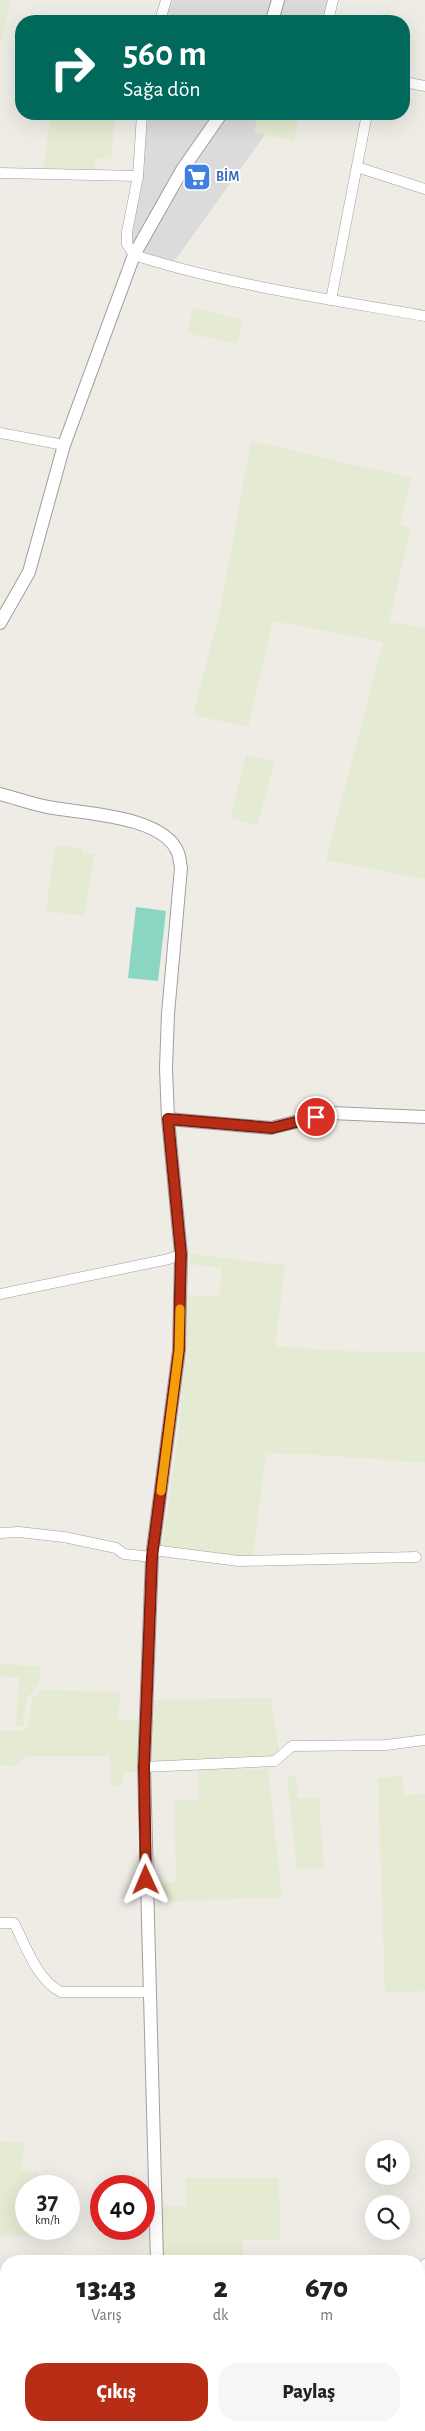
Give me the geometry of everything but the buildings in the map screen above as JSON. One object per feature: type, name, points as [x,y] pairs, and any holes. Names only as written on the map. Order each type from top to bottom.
[{"type":"street","points":[[162,15],[166,0]]},
{"type":"street","points":[[274,15],[278,0]]},
{"type":"street","points":[[330,15],[334,0]]},
{"type":"street","points":[[410,83],[425,86]]},
{"type":"street","points":[[142,120],[138,176],[127,232],[127,244],[134,255],[170,267],[331,300],[425,316]]},
{"type":"street","points":[[0,623],[28,572],[64,445],[134,255],[182,170],[217,120]]},
{"type":"street","points":[[331,300],[366,120]]},
{"type":"street","points":[[357,167],[425,190]]},
{"type":"street","points":[[0,173],[138,176]]},
{"type":"street","points":[[0,433],[64,445]]},
{"type":"street","points":[[0,794],[48,807],[123,818],[147,826],[166,838],[178,852],[181,868],[168,1014],[166,1068],[168,1119],[181,1254],[179,1350],[153,1554],[144,1767],[158,2255]]},
{"type":"street","points":[[168,1119],[272,1128],[330,1113],[425,1117]]},
{"type":"street","points":[[0,1294],[169,1259],[181,1254]]},
{"type":"street","points":[[0,1533],[19,1532],[64,1537],[116,1548],[124,1554],[153,1554],[239,1561],[416,1557]]},
{"type":"street","points":[[144,1767],[275,1761],[292,1746],[386,1745],[425,1740]]},
{"type":"street","points":[[0,1923],[14,1923],[36,1965],[50,1986],[61,1992],[149,1992]]},
{"type":"shaded area","points":[[166,0],[333,0],[329,15],[162,15]]},
{"type":"shaded area","points":[[141,120],[276,120],[170,267],[134,255],[127,232]]},
{"type":"green space","points":[[0,0],[10,0],[2,42],[0,42]]},
{"type":"green space","points":[[50,120],[115,120],[111,159],[95,159],[95,170],[43,171]]},
{"type":"green space","points":[[257,120],[298,120],[294,140],[254,133]]},
{"type":"green space","points":[[193,308],[243,320],[237,344],[187,333]]},
{"type":"green space","points":[[251,441],[411,478],[400,524],[411,527],[389,622],[425,628],[425,879],[326,860],[383,642],[273,621],[248,727],[193,715],[220,610]]},
{"type":"green space","points":[[246,755],[274,762],[258,825],[230,818]]},
{"type":"green space","points":[[55,845],[82,849],[82,853],[94,854],[85,916],[46,911]]},
{"type":"green space","points":[[136,907],[166,911],[158,981],[128,978]]},
{"type":"green space","points":[[190,1254],[285,1265],[275,1346],[340,1351],[425,1352],[425,1463],[266,1453],[253,1557],[243,1558],[162,1548],[179,1427],[188,1295],[219,1297],[222,1268],[189,1264]]},
{"type":"green space","points":[[0,1664],[40,1666],[39,1684],[27,1698],[23,1725],[16,1727],[19,1678],[0,1676]]},
{"type":"green space","points":[[40,1690],[120,1692],[118,1720],[138,1720],[139,1772],[124,1772],[123,1784],[111,1786],[110,1756],[25,1756],[17,1766],[0,1765],[0,1731],[25,1731],[29,1724],[31,1704],[34,1696]]},
{"type":"green space","points":[[271,1698],[279,1751],[276,1757],[152,1764],[153,1700]]},
{"type":"green space","points":[[198,1769],[268,1769],[282,1897],[158,1902],[157,1883],[176,1882],[174,1801],[198,1800]]},
{"type":"green space","points":[[287,1776],[296,1776],[298,1798],[319,1797],[324,1868],[297,1869]]},
{"type":"green space","points":[[403,1776],[404,1795],[425,1794],[425,1991],[385,1992],[378,1778]]},
{"type":"green space","points":[[0,2141],[25,2143],[21,2171],[38,2172],[38,2175],[15,2175],[15,2236],[0,2235]]},
{"type":"green space","points":[[186,2178],[279,2178],[280,2240],[243,2240],[243,2255],[162,2255],[162,2207],[186,2206]]},
{"type":"slow traffic","points":[[161,1491],[179,1350],[180,1309]]},
{"type":"place","name":"BİM","points":[[197,177]]},
{"type":"route","points":[[146,1880],[144,1767],[152,1557],[179,1350],[181,1254],[168,1119],[272,1128],[316,1117]]}]
